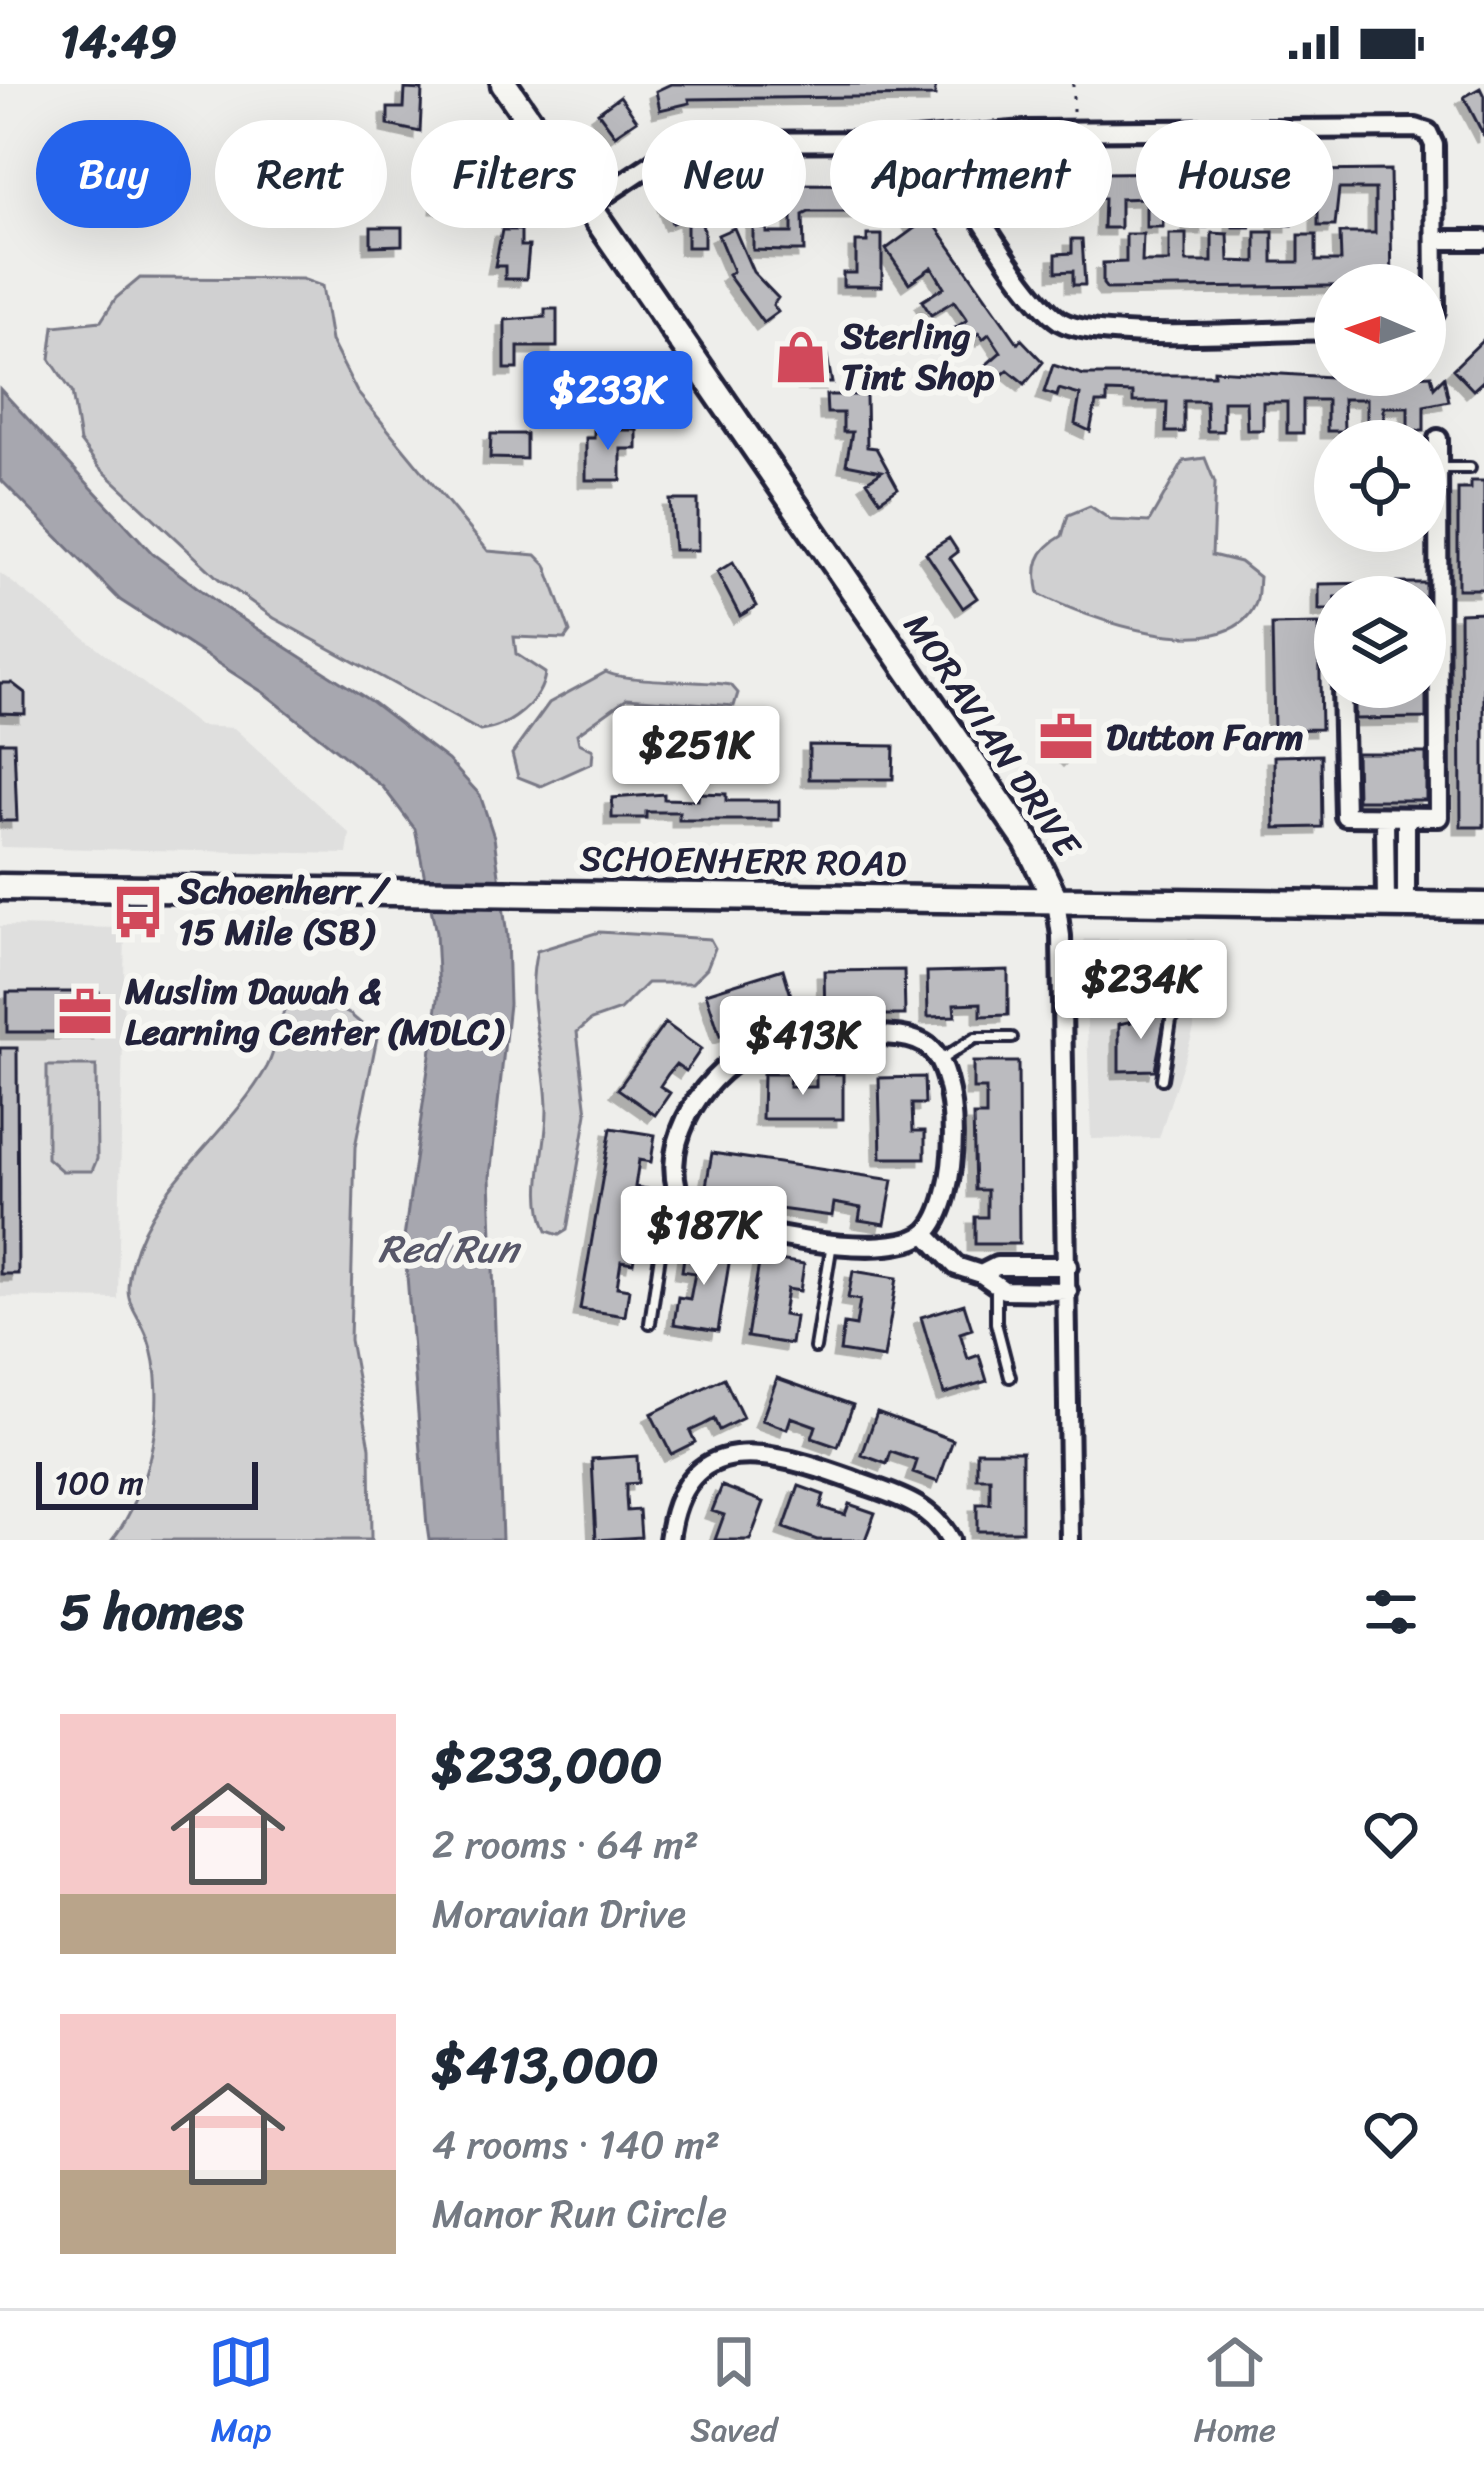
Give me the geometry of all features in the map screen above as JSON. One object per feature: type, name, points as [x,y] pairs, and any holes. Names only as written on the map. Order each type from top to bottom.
[{"type":"main road","name":"MORAVIAN DRIVE","points":[[504,84],[529,120]]},
{"type":"main road","name":"MORAVIAN DRIVE","points":[[603,228],[1027,842],[1056,902]]},
{"type":"main road","name":"SCHOENHERR ROAD","points":[[0,887],[1484,905]]},
{"type":"street","points":[[1112,130],[1416,128],[1428,133],[1434,145],[1435,264]]},
{"type":"street","points":[[618,186],[668,152],[697,142],[830,140]]},
{"type":"street","points":[[990,228],[1046,307],[1070,325],[1109,332],[1314,330]]},
{"type":"street","points":[[1435,240],[1484,240]]},
{"type":"street","points":[[1342,708],[1345,816],[1406,819],[1439,817],[1435,708]]},
{"type":"street","points":[[1385,819],[1396,904]]},
{"type":"street","points":[[1396,904],[1406,819]]},
{"type":"street","name":"MORAVIAN DRIVE","points":[[1056,902],[1061,936],[1070,1540]]},
{"type":"street","points":[[824,1038],[905,1038],[943,1059],[951,1187],[942,1212],[926,1234],[896,1247],[833,1241],[721,1224],[685,1208],[674,1179],[683,1128],[706,1086],[734,1061],[773,1043],[824,1038]]},
{"type":"street","points":[[926,1234],[956,1266],[989,1270],[1068,1266]]},
{"type":"street","points":[[989,1270],[996,1287],[1068,1291]]},
{"type":"street","points":[[669,1540],[678,1502],[696,1478],[716,1463],[754,1452],[781,1454],[914,1502],[935,1517],[950,1540]]},
{"type":"lane","points":[[1446,469],[1470,468]]},
{"type":"lane","points":[[1162,1079],[1171,1020],[1179,1010]]},
{"type":"lane","points":[[943,1059],[975,1038],[1012,1038]]},
{"type":"lane","points":[[650,1323],[662,1241],[685,1208]]},
{"type":"lane","points":[[815,1348],[833,1241]]},
{"type":"lane","points":[[996,1287],[995,1323],[1010,1377]]},
{"type":"path","points":[[1073,84],[1073,120]]},
{"type":"path","points":[[1083,960],[1089,960],[1093,978],[1104,978]]},
{"type":"path","points":[[1130,1005],[1130,1024]]},
{"type":"path","points":[[1143,1018],[1148,1007]]},
{"type":"shaded area","points":[[140,278],[302,279],[322,286],[331,341],[357,392],[488,551],[536,555],[546,565],[570,632],[565,639],[514,637],[516,654],[545,673],[538,694],[522,712],[502,725],[480,731],[274,618],[219,579],[99,467],[80,442],[72,392],[50,359],[54,326],[101,321],[116,298]]},
{"type":"shaded area","points":[[1205,458],[1215,483],[1212,555],[1240,562],[1259,577],[1256,602],[1239,624],[1215,634],[1152,632],[1087,615],[1039,594],[1039,560],[1062,536],[1068,515],[1090,506],[1111,520],[1149,522],[1184,461]]},
{"type":"shaded area","points":[[0,573],[199,726],[234,728],[350,834],[347,854],[0,847]]},
{"type":"shaded area","points":[[606,672],[628,678],[731,685],[738,693],[734,706],[627,698],[577,734],[579,743],[593,750],[592,763],[541,786],[518,777],[512,754],[549,703]]},
{"type":"shaded area","points":[[0,926],[125,928],[118,1299],[0,1297]]},
{"type":"shaded area","points":[[599,932],[710,939],[715,948],[707,968],[692,983],[647,983],[620,1010],[591,1020],[577,1032],[587,1113],[567,1230],[559,1235],[547,1231],[540,1201],[547,1110],[533,972],[537,951]]},
{"type":"shaded area","points":[[1084,939],[1194,939],[1194,1029],[1159,1138],[1091,1139]]},
{"type":"shaded area","points":[[308,992],[351,1015],[377,1037],[355,1147],[350,1340],[370,1447],[371,1540],[112,1540],[137,1497],[156,1416],[154,1363],[129,1296],[132,1262],[142,1234],[156,1208],[267,1067],[285,1006]]},
{"type":"shaded area","points":[[47,1066],[96,1066],[97,1159],[92,1171],[62,1171],[47,1158]]},
{"type":"water","name":"Red Run","points":[[0,389],[153,554],[222,606],[372,702],[448,760],[480,795],[494,837],[507,936],[509,1004],[490,1177],[502,1540],[429,1540],[427,1526],[404,1238],[439,992],[436,933],[415,829],[383,787],[264,693],[120,600],[0,479]]},
{"type":"building","points":[[671,84],[935,84],[935,96],[689,99],[690,103],[660,110],[656,91]]},
{"type":"building","points":[[1480,88],[1484,96],[1484,136],[1464,97]]},
{"type":"building","points":[[405,89],[422,90],[421,120],[411,120],[411,130],[388,125],[388,108],[404,108]]},
{"type":"building","points":[[620,96],[637,120],[618,133],[618,120],[604,120],[598,112]]},
{"type":"building","points":[[1390,170],[1392,264],[1314,264],[1314,286],[1107,289],[1103,284],[1103,263],[1126,262],[1126,234],[1143,234],[1142,262],[1169,262],[1169,234],[1186,234],[1186,262],[1212,262],[1212,233],[1228,234],[1229,261],[1256,262],[1256,232],[1273,232],[1273,262],[1299,262],[1299,235],[1316,235],[1316,261],[1341,261],[1340,233],[1375,233],[1375,189],[1339,189],[1333,226],[1333,171]]},
{"type":"building","points":[[1112,173],[1136,173],[1136,198],[1120,199],[1120,228],[1112,228]]},
{"type":"building","points":[[806,184],[830,184],[830,212],[809,212]]},
{"type":"building","points":[[402,227],[402,245],[371,246],[371,228]]},
{"type":"building","points":[[687,228],[703,228],[704,247],[687,247]]},
{"type":"building","points":[[734,228],[753,272],[778,298],[773,305],[778,312],[763,323],[728,275],[733,271],[718,235]]},
{"type":"building","points":[[753,228],[792,233],[792,228],[803,228],[804,251],[753,250]]},
{"type":"building","points":[[915,228],[937,228],[1018,343],[1021,339],[1043,362],[1025,384],[1008,370],[983,391],[972,377],[1001,352],[989,334],[983,339],[979,333],[955,349],[945,335],[967,320],[954,301],[931,315],[922,301],[944,287],[932,267],[909,283],[886,249]]},
{"type":"building","points":[[502,230],[521,230],[521,246],[529,246],[526,279],[505,279],[505,266],[495,266]]},
{"type":"building","points":[[867,235],[882,235],[882,286],[843,286],[843,273],[856,273],[856,242],[867,242]]},
{"type":"building","points":[[1072,239],[1082,239],[1085,285],[1073,285],[1073,271],[1056,272],[1056,254],[1072,253]]},
{"type":"building","points":[[545,309],[557,309],[557,347],[518,347],[518,369],[505,369],[505,320],[545,317]]},
{"type":"building","points":[[1484,339],[1484,380],[1473,390],[1453,369]]},
{"type":"building","points":[[792,349],[826,351],[832,383],[805,383],[801,365],[792,365]]},
{"type":"building","points":[[569,361],[584,361],[589,414],[564,414]]},
{"type":"building","points":[[1053,365],[1084,375],[1214,375],[1214,370],[1314,376],[1314,396],[1446,396],[1446,387],[1449,401],[1424,406],[1424,420],[1408,420],[1408,407],[1384,407],[1384,420],[1367,420],[1367,399],[1343,399],[1344,420],[1327,420],[1327,400],[1303,400],[1303,433],[1287,433],[1287,402],[1263,402],[1263,430],[1247,430],[1246,401],[1223,401],[1223,431],[1207,431],[1206,401],[1184,401],[1184,432],[1166,432],[1167,402],[1133,402],[1133,393],[1107,392],[1107,403],[1096,403],[1090,431],[1075,424],[1080,395],[1059,389],[1057,396],[1044,392]]},
{"type":"building","points":[[826,395],[866,395],[867,447],[876,448],[898,488],[880,500],[867,481],[882,471],[846,464],[852,432],[843,432],[843,413],[827,413]]},
{"type":"building","points":[[594,430],[637,430],[637,449],[621,449],[621,480],[586,480],[586,438],[594,438]]},
{"type":"building","points":[[491,434],[526,434],[526,459],[490,458]]},
{"type":"building","points":[[1471,481],[1484,481],[1484,589],[1458,589],[1458,489],[1471,489]]},
{"type":"building","points":[[670,500],[698,500],[698,550],[674,550]]},
{"type":"building","points":[[949,538],[958,552],[950,558],[977,598],[963,608],[926,553]]},
{"type":"building","points":[[733,562],[757,606],[740,616],[717,572]]},
{"type":"building","points":[[1484,612],[1484,827],[1461,827],[1460,613]]},
{"type":"building","points":[[1314,624],[1314,708],[1321,708],[1321,729],[1274,730],[1272,625]]},
{"type":"building","points":[[0,683],[12,683],[25,693],[25,714],[0,713]]},
{"type":"building","points":[[1355,708],[1426,708],[1426,718],[1355,719]]},
{"type":"building","name":"Dutton Farm","points":[[1061,714],[1087,742],[1070,759],[1044,731]]},
{"type":"building","points":[[0,742],[14,742],[17,821],[0,821]]},
{"type":"building","points":[[809,745],[894,746],[893,779],[809,779]]},
{"type":"building","points":[[1356,753],[1426,753],[1426,800],[1357,800]]},
{"type":"building","points":[[1321,755],[1322,827],[1275,828],[1274,756]]},
{"type":"building","points":[[699,793],[726,794],[726,801],[779,801],[779,820],[679,820],[679,812],[612,818],[612,798],[664,794],[664,799],[698,800]]},
{"type":"building","points":[[783,969],[796,1012],[771,1020],[767,1008],[742,1016],[745,1028],[720,1036],[706,993]]},
{"type":"building","points":[[904,970],[905,1015],[878,1015],[878,1003],[851,1003],[851,1016],[825,1016],[824,971]]},
{"type":"building","points":[[1008,970],[1008,1015],[981,1016],[981,1003],[954,1004],[955,1016],[928,1017],[927,972]]},
{"type":"building","points":[[7,992],[99,992],[99,1032],[7,1032]]},
{"type":"building","points":[[1146,1011],[1166,1011],[1155,1070],[1119,1071],[1119,1024],[1146,1018]]},
{"type":"building","points":[[665,1023],[701,1049],[686,1071],[676,1064],[668,1074],[660,1086],[670,1093],[655,1115],[618,1089]]},
{"type":"building","points":[[0,1048],[17,1048],[18,1274],[0,1274]]},
{"type":"building","points":[[973,1062],[1018,1062],[1019,1244],[975,1244],[975,1217],[987,1217],[987,1190],[975,1190],[973,1116],[986,1116],[986,1089],[973,1089]]},
{"type":"building","points":[[763,1074],[790,1074],[789,1087],[816,1087],[816,1074],[843,1074],[843,1119],[762,1119]]},
{"type":"building","points":[[924,1077],[925,1104],[912,1104],[913,1131],[925,1131],[925,1158],[881,1158],[879,1078]]},
{"type":"building","points":[[611,1128],[655,1135],[651,1162],[639,1160],[635,1187],[647,1189],[633,1263],[621,1261],[617,1287],[629,1289],[625,1316],[580,1309]]},
{"type":"building","points":[[712,1153],[893,1180],[885,1224],[859,1220],[861,1208],[834,1203],[832,1216],[757,1206],[759,1194],[733,1190],[731,1202],[704,1197]]},
{"type":"building","points":[[686,1244],[731,1251],[718,1331],[674,1324],[678,1297],[690,1299],[695,1273],[682,1271]]},
{"type":"building","points":[[760,1257],[804,1264],[800,1291],[787,1289],[783,1315],[795,1317],[791,1344],[747,1337]]},
{"type":"building","points":[[853,1271],[897,1278],[884,1358],[840,1351],[844,1324],[856,1326],[860,1300],[848,1298]]},
{"type":"building","points":[[964,1304],[972,1329],[960,1333],[968,1359],[979,1355],[987,1381],[944,1394],[921,1317]]},
{"type":"building","points":[[724,1378],[743,1418],[719,1430],[714,1419],[690,1431],[695,1442],[671,1454],[651,1414]]},
{"type":"building","points":[[777,1378],[853,1405],[838,1447],[812,1438],[816,1426],[791,1417],[787,1429],[762,1420]]},
{"type":"building","points":[[877,1412],[953,1440],[938,1482],[913,1473],[917,1461],[891,1452],[887,1464],[862,1455]]},
{"type":"building","points":[[977,1451],[1022,1451],[1022,1531],[977,1531],[977,1504],[990,1504],[990,1478],[977,1478]]},
{"type":"building","points":[[637,1456],[638,1483],[626,1484],[626,1497],[627,1511],[639,1510],[641,1537],[596,1540],[592,1459]]},
{"type":"building","points":[[722,1486],[764,1502],[750,1540],[715,1540],[724,1515],[712,1511]]},
{"type":"building","points":[[799,1486],[824,1495],[820,1507],[845,1515],[849,1504],[875,1513],[865,1540],[817,1540],[784,1528]]},
{"type":"place","name":"Sterling Tint Shop","points":[[801,357]]},
{"type":"place","name":"Dutton Farm","points":[[1066,737]]},
{"type":"place","name":"Schoenherr / 15 Mile (SB)","points":[[138,912]]},
{"type":"place","name":"Muslim Dawah & Learning Center (MDLC)","points":[[85,1012]]}]
